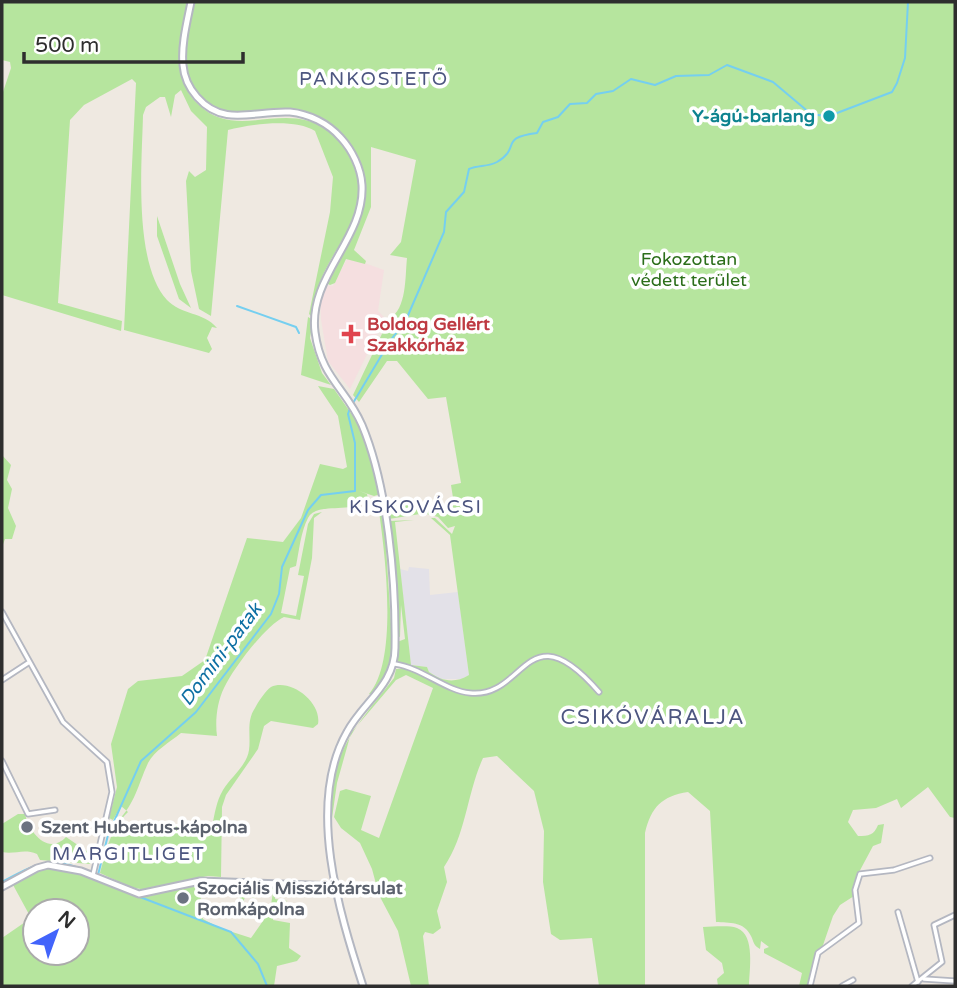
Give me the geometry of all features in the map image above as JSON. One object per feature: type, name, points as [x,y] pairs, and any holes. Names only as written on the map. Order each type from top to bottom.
[{"type":"main road","points":[[191,2],[183,66],[188,83],[200,100],[216,111],[232,117],[287,112],[314,118],[342,139],[358,168],[362,186],[353,226],[324,277],[314,324],[324,368],[362,426],[383,494],[395,664],[388,680],[346,732],[331,769],[327,790],[326,824],[337,886],[363,986]]},
{"type":"main road","points":[[2,887],[37,868],[48,866],[93,874],[139,894],[200,881],[337,886]]},
{"type":"street","points":[[2,612],[63,722],[107,762],[113,792],[93,874]]},
{"type":"street","points":[[395,664],[413,668],[464,692],[476,694],[496,687],[531,661],[560,657],[573,664],[599,692]]},
{"type":"street","points":[[2,680],[28,663]]},
{"type":"street","points":[[2,761],[30,815],[55,810]]},
{"type":"street","points":[[810,986],[818,953],[859,923],[855,890],[860,874],[894,870],[930,858]]},
{"type":"street","points":[[898,912],[918,982]]},
{"type":"street","points":[[912,986],[942,962],[934,925],[955,915]]},
{"type":"street","points":[[924,979],[955,981]]},
{"type":"street","points":[[842,986],[853,980]]},
{"type":"shaded area","name":"Boldog Gellért Szakkórház","points":[[348,257],[384,270],[378,311],[385,318],[350,389],[328,361],[320,296],[324,285],[333,286]]},
{"type":"shaded area","points":[[409,567],[429,569],[430,595],[458,592],[469,675],[462,679],[440,679],[429,672],[427,667],[411,665],[400,569],[408,571]]},
{"type":"green space","name":"Fokozottan védett terület","points":[[2,2],[955,2],[955,818],[950,817],[928,787],[901,808],[897,799],[876,808],[853,810],[848,822],[858,836],[871,834],[878,825],[884,824],[881,843],[873,846],[858,874],[854,896],[840,905],[833,916],[809,986],[799,986],[802,973],[764,953],[764,949],[769,947],[761,941],[760,949],[758,948],[744,928],[736,924],[716,922],[710,811],[688,792],[671,796],[659,804],[645,833],[645,986],[599,986],[592,938],[560,940],[551,934],[543,882],[544,831],[534,791],[497,756],[483,758],[462,828],[444,867],[447,882],[437,911],[441,928],[433,934],[425,932],[423,936],[429,986],[411,986],[398,931],[379,895],[372,869],[360,843],[341,828],[334,817],[340,791],[346,789],[371,796],[361,830],[379,838],[433,688],[406,675],[396,680],[358,725],[394,678],[396,669],[411,668],[397,662],[397,642],[405,639],[401,605],[400,637],[397,636],[390,521],[414,520],[395,522],[411,665],[427,667],[429,672],[448,680],[458,680],[469,675],[450,535],[431,518],[435,518],[452,534],[455,526],[448,528],[438,517],[423,513],[454,504],[451,485],[461,483],[446,397],[428,399],[397,361],[387,361],[359,402],[353,395],[389,319],[395,314],[402,300],[407,258],[390,255],[401,242],[416,160],[371,147],[371,207],[354,250],[366,261],[365,264],[346,259],[335,283],[330,285],[326,283],[330,272],[359,219],[364,195],[360,172],[351,156],[329,129],[310,118],[288,114],[231,116],[210,107],[201,99],[190,79],[185,55],[181,57],[181,64],[187,89],[199,105],[214,115],[230,120],[279,118],[313,123],[330,132],[350,157],[358,182],[356,210],[321,280],[312,317],[309,314],[330,212],[333,177],[315,131],[284,123],[228,130],[211,316],[199,309],[191,271],[186,181],[189,171],[195,177],[206,170],[207,127],[191,111],[181,90],[175,95],[171,117],[165,97],[160,97],[146,107],[143,115],[141,184],[144,238],[156,283],[167,300],[206,319],[217,328],[212,327],[207,338],[212,349],[209,353],[124,330],[136,83],[132,79],[84,105],[70,120],[58,303],[122,321],[121,331],[2,295],[2,95],[11,68],[10,62],[2,60]]},
{"type":"green space","points":[[157,216],[191,308],[179,299],[157,236]]},
{"type":"green space","points":[[308,317],[313,320],[310,338],[322,373],[331,385],[301,375]]},
{"type":"green space","points":[[318,386],[334,389],[360,426],[381,494],[374,496],[359,491],[367,494],[368,499],[362,504],[312,513],[302,535],[296,566],[290,568],[281,613],[296,616],[304,576],[298,575],[308,524],[314,514],[322,512],[314,518],[312,558],[300,620],[284,617],[259,638],[234,670],[222,693],[217,712],[217,736],[181,733],[163,747],[148,763],[126,811],[121,806],[113,820],[109,818],[117,787],[111,744],[128,689],[138,681],[182,676],[205,660],[247,538],[283,542],[301,518],[320,464],[343,469],[347,467],[338,416]]},
{"type":"green space","points":[[2,455],[11,465],[7,480],[12,489],[8,508],[16,526],[12,539],[5,539],[2,547]]},
{"type":"green space","points":[[377,498],[383,501],[393,655],[392,667],[373,695],[369,694],[379,677],[387,629],[386,571]]},
{"type":"green space","points":[[417,502],[420,514],[389,519],[387,505]]},
{"type":"green space","points":[[279,685],[287,686],[303,694],[315,708],[318,724],[313,728],[271,721],[264,726],[258,749],[226,795],[222,807],[221,877],[208,876],[152,887],[151,891],[130,887],[100,873],[110,840],[119,822],[212,826],[221,794],[248,755],[252,713],[267,691]]},
{"type":"green space","points":[[350,738],[337,783],[331,825],[330,793],[339,759]]},
{"type":"green space","points":[[18,814],[25,814],[35,834],[46,843],[53,844],[66,837],[94,856],[90,864],[40,860],[37,854],[27,852],[2,852],[2,824]]},
{"type":"green space","points":[[45,867],[75,870],[131,895],[200,883],[204,892],[199,902],[203,919],[220,928],[251,938],[270,911],[273,892],[259,890],[254,898],[246,894],[243,903],[239,897],[240,893],[252,890],[239,886],[286,889],[286,892],[276,892],[275,899],[288,901],[275,903],[273,920],[290,923],[289,948],[301,956],[297,961],[277,966],[274,986],[2,986],[2,938],[21,925],[21,967],[91,967],[91,897],[21,897],[21,900],[12,883]]},
{"type":"green space","points":[[703,927],[737,928],[743,932],[750,954],[749,986],[718,986],[717,979],[724,973],[722,963],[706,950]]},
{"type":"waterway","points":[[353,403],[390,341],[406,320],[444,232],[446,212],[464,192],[469,169],[497,162],[508,152],[514,140],[537,133],[543,122],[558,117],[570,104],[587,103],[596,94],[613,91],[631,79],[655,85],[676,76],[709,75],[727,65],[773,82],[811,114],[825,116],[837,113],[892,92],[905,58],[908,2]]},
{"type":"waterway","points":[[237,306],[296,327],[299,333]]},
{"type":"waterway","name":"Domini-patak","points":[[98,875],[108,835],[141,761],[196,712],[271,614],[279,594],[282,567],[308,510],[321,495],[355,491],[355,443],[348,414],[350,408]]},
{"type":"waterway","points":[[2,882],[49,863],[70,865],[98,875]]},
{"type":"waterway","points":[[127,892],[231,932],[258,964],[267,986]]},
{"type":"place","name":"Y-ágú-barlang","points":[[829,116]]},
{"type":"place","name":"Boldog Gellért Szakkórház","points":[[351,334]]},
{"type":"place","name":"Szent Hubertus-kápolna","points":[[27,827]]},
{"type":"place","name":"Szociális Missziótársulat Romkápolna","points":[[183,898]]},
{"type":"district","name":"PANKOSTETŐ","points":[[374,78]]},
{"type":"district","name":"KISKOVÁCSI","points":[[416,506]]},
{"type":"district","name":"CSIKÓVÁRALJA","points":[[653,717]]},
{"type":"district","name":"MARGITLIGET","points":[[129,853]]}]
